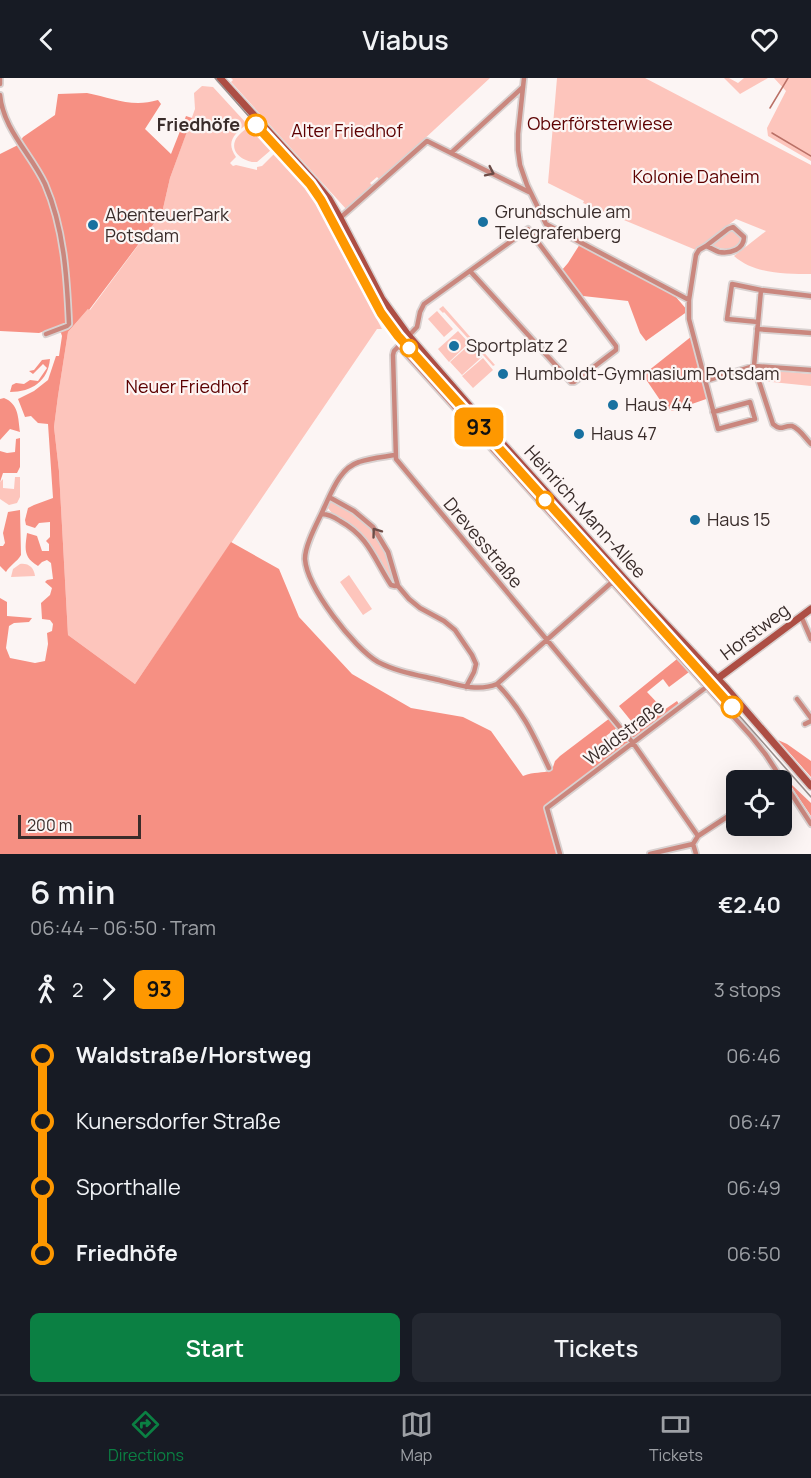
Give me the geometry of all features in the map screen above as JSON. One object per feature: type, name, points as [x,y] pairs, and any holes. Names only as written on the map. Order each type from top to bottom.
[{"type":"main road","name":"Heinrich-Mann-Allee","points":[[220,78],[328,199],[382,299],[408,336],[811,786]]},
{"type":"main road","name":"Horstweg","points":[[717,679],[811,609]]},
{"type":"street","points":[[0,78],[0,84]]},
{"type":"street","points":[[524,78],[518,134],[520,165],[546,224],[689,300]]},
{"type":"street","points":[[451,153],[523,87]]},
{"type":"street","points":[[0,95],[0,103],[9,125],[45,183],[60,237],[66,277],[69,324],[46,334]]},
{"type":"street","points":[[340,218],[427,141],[530,192]]},
{"type":"street","points":[[706,246],[720,252],[734,251],[744,243],[744,237],[733,227],[699,250],[696,255],[689,300],[691,328],[717,429],[755,418],[750,402],[713,412]]},
{"type":"street","points":[[470,271],[569,381],[574,382],[616,350],[616,346],[528,229],[424,304],[417,327],[394,351],[393,355],[395,455],[361,461],[350,466],[342,474],[329,497],[306,551],[306,566],[314,585],[328,608],[356,644],[375,660],[395,670],[466,687],[480,688],[497,684],[611,583]]},
{"type":"street","points":[[811,296],[732,284],[727,319],[758,326],[811,333]]},
{"type":"street","points":[[761,290],[754,366],[773,424],[781,428],[795,427],[811,444]]},
{"type":"street","name":"Heinrich-Mann-Allee","points":[[399,346],[751,736],[774,770]]},
{"type":"street","points":[[705,381],[754,366],[811,370]]},
{"type":"street","name":"Drevesstraße","points":[[395,455],[633,743],[698,837]]},
{"type":"street","points":[[329,497],[354,511],[373,527],[388,552],[398,586],[414,604],[449,624],[455,630],[476,664],[466,687]]},
{"type":"street","points":[[322,513],[341,521],[359,534],[369,545],[391,585],[398,586]]},
{"type":"street","points":[[801,616],[811,639]]},
{"type":"street","name":"Waldstraße","points":[[560,854],[547,808],[717,679]]},
{"type":"street","points":[[497,684],[524,717],[549,768]]},
{"type":"street","points":[[797,699],[811,719],[805,724]]},
{"type":"street","name":"Heinrich-Mann-Allee","points":[[792,796],[811,824]]},
{"type":"street","points":[[650,854],[693,844],[698,837],[726,818]]},
{"type":"street","points":[[693,844],[696,854]]},
{"type":"green space","name":"Alter Friedhof","points":[[231,78],[490,78],[380,180],[377,177],[370,183],[373,186],[347,210],[231,82],[233,80]]},
{"type":"green space","name":"Kolonie Daheim","points":[[557,78],[645,78],[811,165],[811,274],[770,272],[742,262],[734,256],[766,231],[736,219],[696,250],[583,203],[584,201],[548,183]]},
{"type":"green space","points":[[724,78],[738,83],[744,78],[768,78],[740,94]]},
{"type":"green space","points":[[774,78],[811,78],[811,161],[768,136],[767,128],[786,91]]},
{"type":"green space","name":"Neuer Friedhof","points":[[202,86],[213,87],[247,124],[231,142],[236,157],[230,163],[233,166],[257,170],[257,167],[262,166],[274,154],[308,191],[382,329],[377,329],[135,684],[68,635],[59,471],[54,427],[68,332],[88,309],[90,310],[162,213],[170,178],[195,109],[194,93]]},
{"type":"green space","points":[[249,126],[271,150],[257,162],[240,157],[234,146],[239,135]]},
{"type":"green space","points":[[732,230],[742,236],[739,246],[735,249],[710,245],[726,231]]},
{"type":"green space","points":[[443,306],[495,365],[493,366],[439,309]]},
{"type":"green space","points":[[437,311],[453,329],[444,337],[428,319]]},
{"type":"green space","name":"Sportplatz 2","points":[[458,331],[469,343],[449,362],[438,349]]},
{"type":"green space","points":[[470,344],[482,357],[462,375],[450,362]]},
{"type":"green space","points":[[483,358],[493,370],[473,388],[462,376]]},
{"type":"green space","points":[[767,370],[811,374],[811,386],[762,381]]},
{"type":"green space","points":[[15,477],[20,477],[20,497],[17,503],[9,505],[0,499],[0,482],[3,479],[3,488],[14,489]]},
{"type":"green space","points":[[331,501],[350,510],[369,525],[385,552],[395,581],[392,583],[371,545],[329,510],[327,506]]},
{"type":"green space","points":[[20,564],[30,567],[35,576],[11,577],[13,569]]},
{"type":"green space","points":[[349,575],[372,609],[363,615],[340,582]]},
{"type":"shaded area","points":[[87,93],[131,103],[158,100],[161,104],[145,129],[171,154],[186,116],[192,118],[170,178],[162,213],[89,310],[68,332],[54,427],[59,471],[68,635],[135,684],[231,542],[279,569],[299,617],[352,674],[411,708],[463,717],[491,731],[523,776],[552,770],[555,761],[560,756],[610,718],[618,727],[606,736],[614,746],[626,737],[632,743],[546,807],[560,854],[0,854],[0,598],[7,602],[7,616],[32,618],[29,622],[14,623],[9,626],[6,648],[10,658],[35,663],[45,661],[47,633],[52,631],[53,624],[50,620],[42,619],[41,603],[50,595],[52,588],[45,582],[53,579],[51,563],[47,560],[38,566],[27,556],[26,548],[27,533],[37,536],[42,551],[49,551],[49,544],[46,541],[50,537],[50,522],[39,523],[35,528],[26,525],[25,520],[28,508],[53,498],[48,424],[38,423],[31,416],[25,417],[18,399],[34,391],[48,380],[56,356],[59,356],[62,336],[59,332],[50,336],[45,331],[39,333],[0,331],[0,154],[18,145],[23,137],[55,115],[58,94]]},
{"type":"shaded area","points":[[580,244],[675,296],[688,311],[646,341],[640,333],[628,301],[583,296],[562,270]]},
{"type":"shaded area","points":[[692,336],[709,398],[672,411],[660,400],[643,375]]},
{"type":"shaded area","points":[[50,359],[49,367],[38,384],[25,390],[10,392],[12,385],[16,383],[38,381],[47,368],[43,364],[33,374],[29,371],[34,370],[42,360]]},
{"type":"shaded area","points":[[4,398],[15,408],[20,432],[10,429],[0,440],[0,399]]},
{"type":"shaded area","points":[[20,438],[20,467],[17,473],[3,473],[0,482],[0,451],[15,452],[16,439]]},
{"type":"shaded area","points":[[20,510],[21,555],[6,572],[0,566],[0,546],[5,543],[3,533],[8,512]]},
{"type":"shaded area","points":[[677,659],[689,672],[669,687],[663,679],[647,692],[664,710],[677,701],[680,706],[633,743],[627,735],[636,727],[619,706]]},
{"type":"shaded area","points":[[778,740],[811,761],[811,777]]},
{"type":"shaded area","points":[[792,785],[811,803],[811,816],[792,788]]},
{"type":"waterway","points":[[770,108],[788,78]]},
{"type":"waterway","points":[[772,133],[811,156]]},
{"type":"tram line","points":[[215,78],[316,193],[337,228],[375,302],[398,336],[811,797]]},
{"type":"tram line","name":"93","points":[[256,125],[310,184],[321,200],[381,313],[398,336],[732,707]]},
{"type":"place","name":"Friedhöfe","points":[[256,125]]},
{"type":"place","name":"Grundschule am Telegrafenberg","points":[[483,222]]},
{"type":"place","name":"AbenteuerPark Potsdam","points":[[93,225]]},
{"type":"place","name":"Sportplatz 2","points":[[454,346]]},
{"type":"place","name":"Humboldt-Gymnasium Potsdam","points":[[503,374]]},
{"type":"place","name":"Haus 44","points":[[613,405]]},
{"type":"place","name":"Haus 47","points":[[579,434]]},
{"type":"place","name":"Haus 15","points":[[695,520]]},
{"type":"park label","name":"Oberförsterwiese","points":[[600,124]]}]
